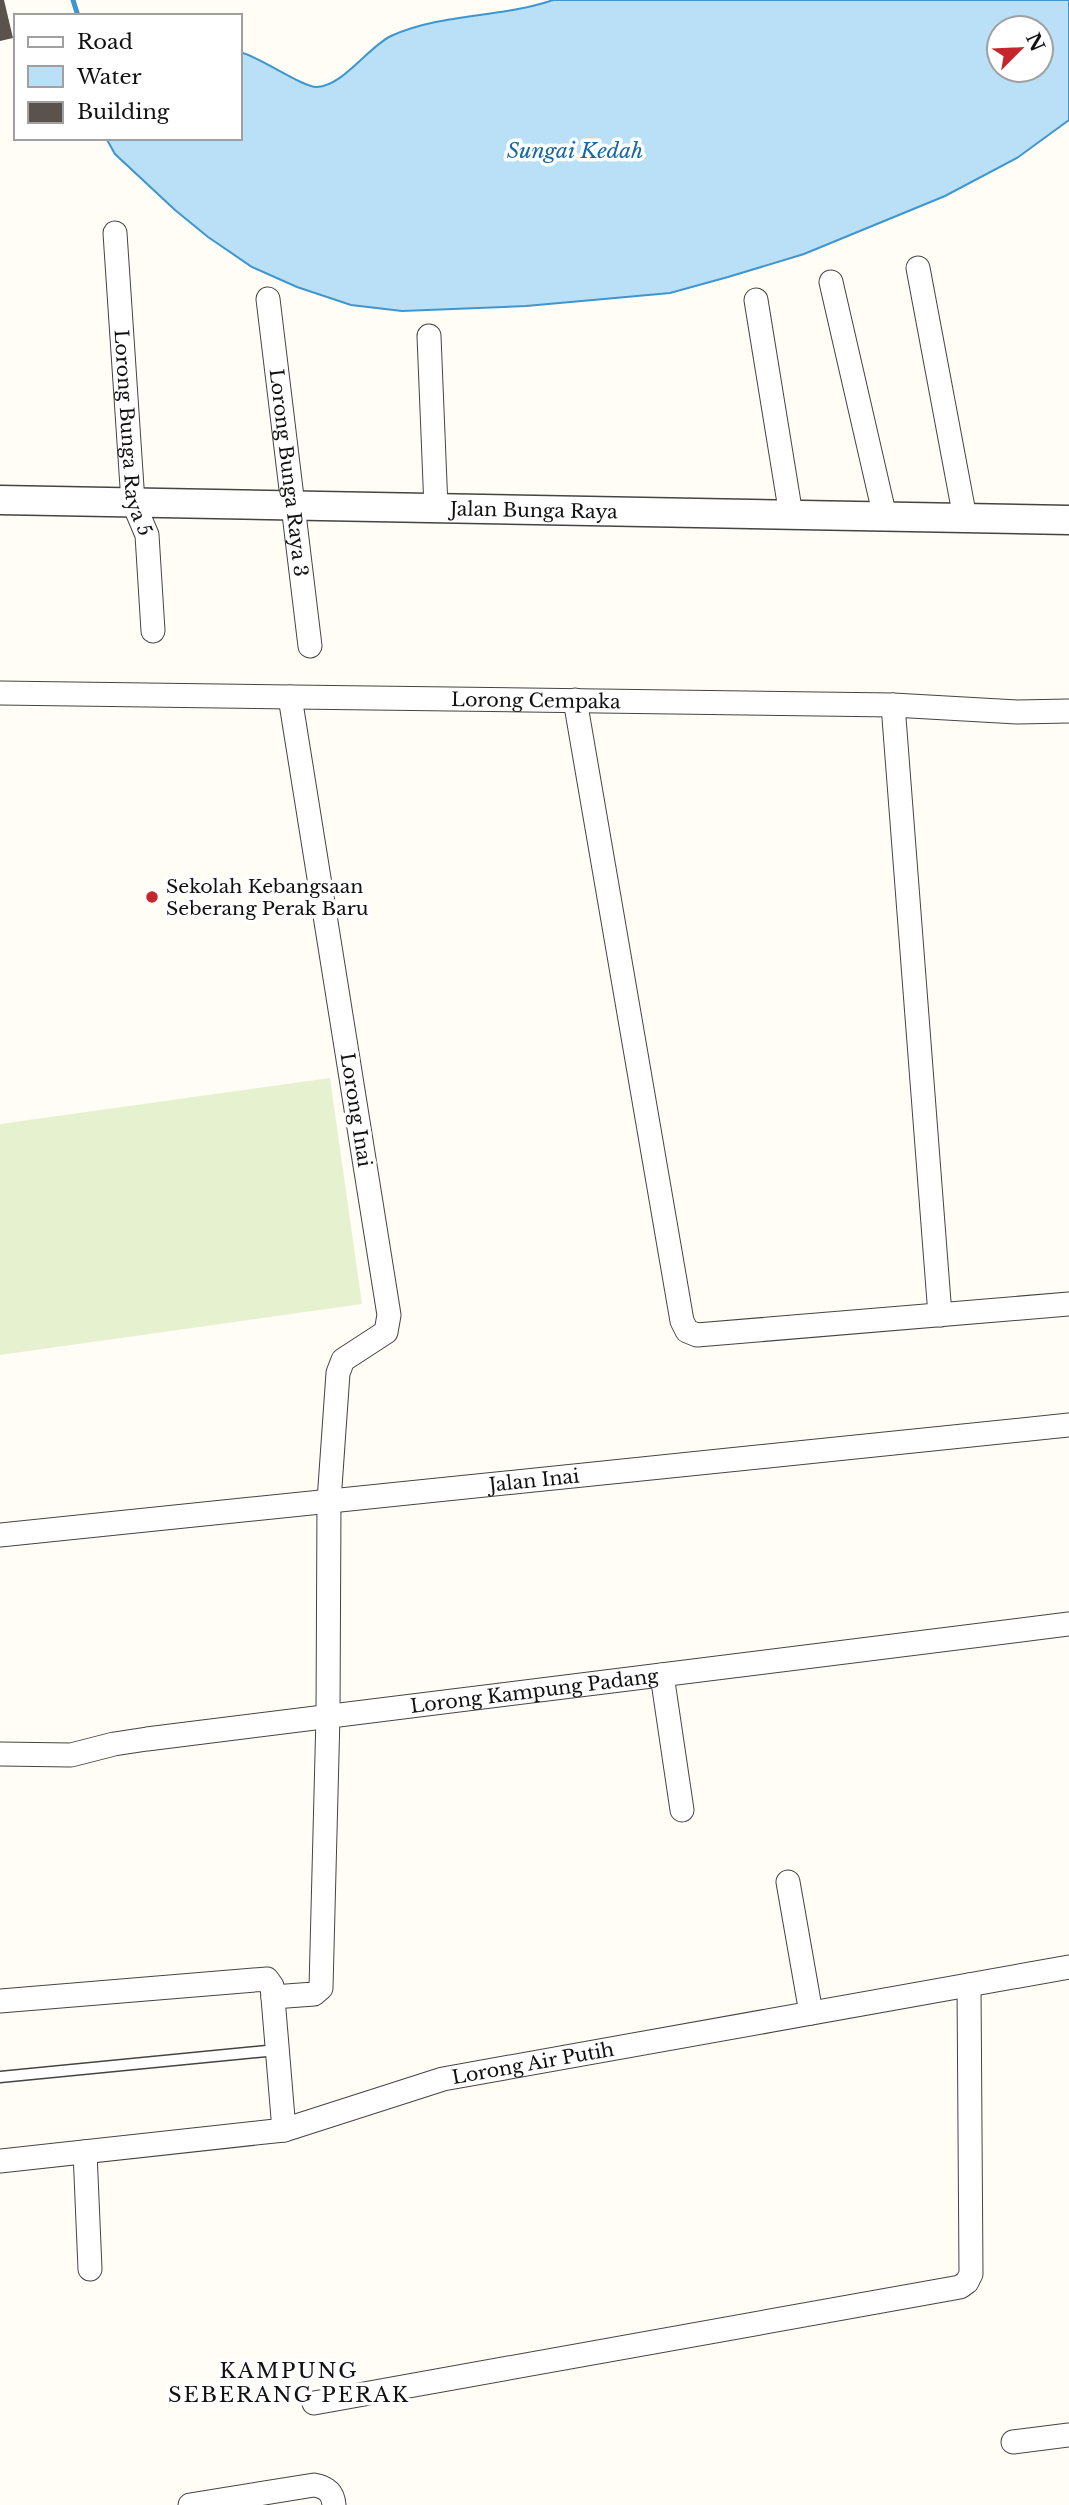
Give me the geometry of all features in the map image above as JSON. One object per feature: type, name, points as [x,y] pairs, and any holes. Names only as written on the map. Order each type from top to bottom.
[{"type":"street","name":"Lorong Bunga Raya 5","points":[[115,233],[133,502],[147,535],[153,631]]},
{"type":"street","points":[[918,268],[965,518]]},
{"type":"street","points":[[831,282],[885,517]]},
{"type":"street","name":"Lorong Bunga Raya 3","points":[[268,299],[310,646]]},
{"type":"street","points":[[756,300],[791,515]]},
{"type":"street","points":[[429,336],[436,508]]},
{"type":"street","name":"Jalan Bunga Raya","points":[[0,500],[1069,520]]},
{"type":"street","name":"Lorong Cempaka","points":[[0,693],[893,705],[1017,712],[1069,711]]},
{"type":"street","name":"Lorong Inai","points":[[273,1997],[314,1994],[321,1988],[328,1716],[329,1501],[340,1366],[349,1355],[386,1332],[389,1315],[290,696]]},
{"type":"street","points":[[575,701],[683,1326],[687,1331],[697,1335],[1069,1304]]},
{"type":"street","points":[[893,705],[940,1315]]},
{"type":"street","name":"Jalan Inai","points":[[0,1535],[1069,1425]]},
{"type":"street","name":"Lorong Kampung Padang","points":[[0,1754],[71,1755],[126,1742],[1069,1625]]},
{"type":"street","points":[[662,1675],[681,1810]]},
{"type":"street","points":[[788,1882],[811,2013]]},
{"type":"street","name":"Lorong Air Putih","points":[[0,2161],[284,2130],[443,2079],[1069,1967]]},
{"type":"street","points":[[0,2001],[264,1979],[271,1983],[273,1997],[284,2130]]},
{"type":"street","points":[[314,2403],[960,2287],[967,2282],[971,2274],[969,1985]]},
{"type":"street","points":[[85,2152],[90,2269]]},
{"type":"street","points":[[1013,2442],[1069,2435]]},
{"type":"street","points":[[190,2505],[314,2485],[324,2487],[330,2492],[334,2505]]},
{"type":"lane","points":[[0,2077],[277,2050]]},
{"type":"green space","points":[[330,1078],[362,1304],[0,1355],[0,1124]]},
{"type":"water","name":"Sungai Kedah","points":[[553,0],[1069,0],[1069,120],[1017,158],[945,196],[804,254],[728,277],[670,293],[526,306],[402,311],[351,305],[297,287],[252,267],[175,210],[115,154],[107,140],[242,140],[242,53],[302,83],[317,87],[336,80],[391,36],[451,19],[513,10]]},
{"type":"building","points":[[0,0],[4,0],[13,38],[0,41]]},
{"type":"waterway","points":[[73,0],[77,14]]},
{"type":"place","name":"Sekolah Kebangsaan Seberang Perak Baru","points":[[152,897]]},
{"type":"district","name":"KAMPUNG SEBERANG PERAK","points":[[289,2383]]}]
